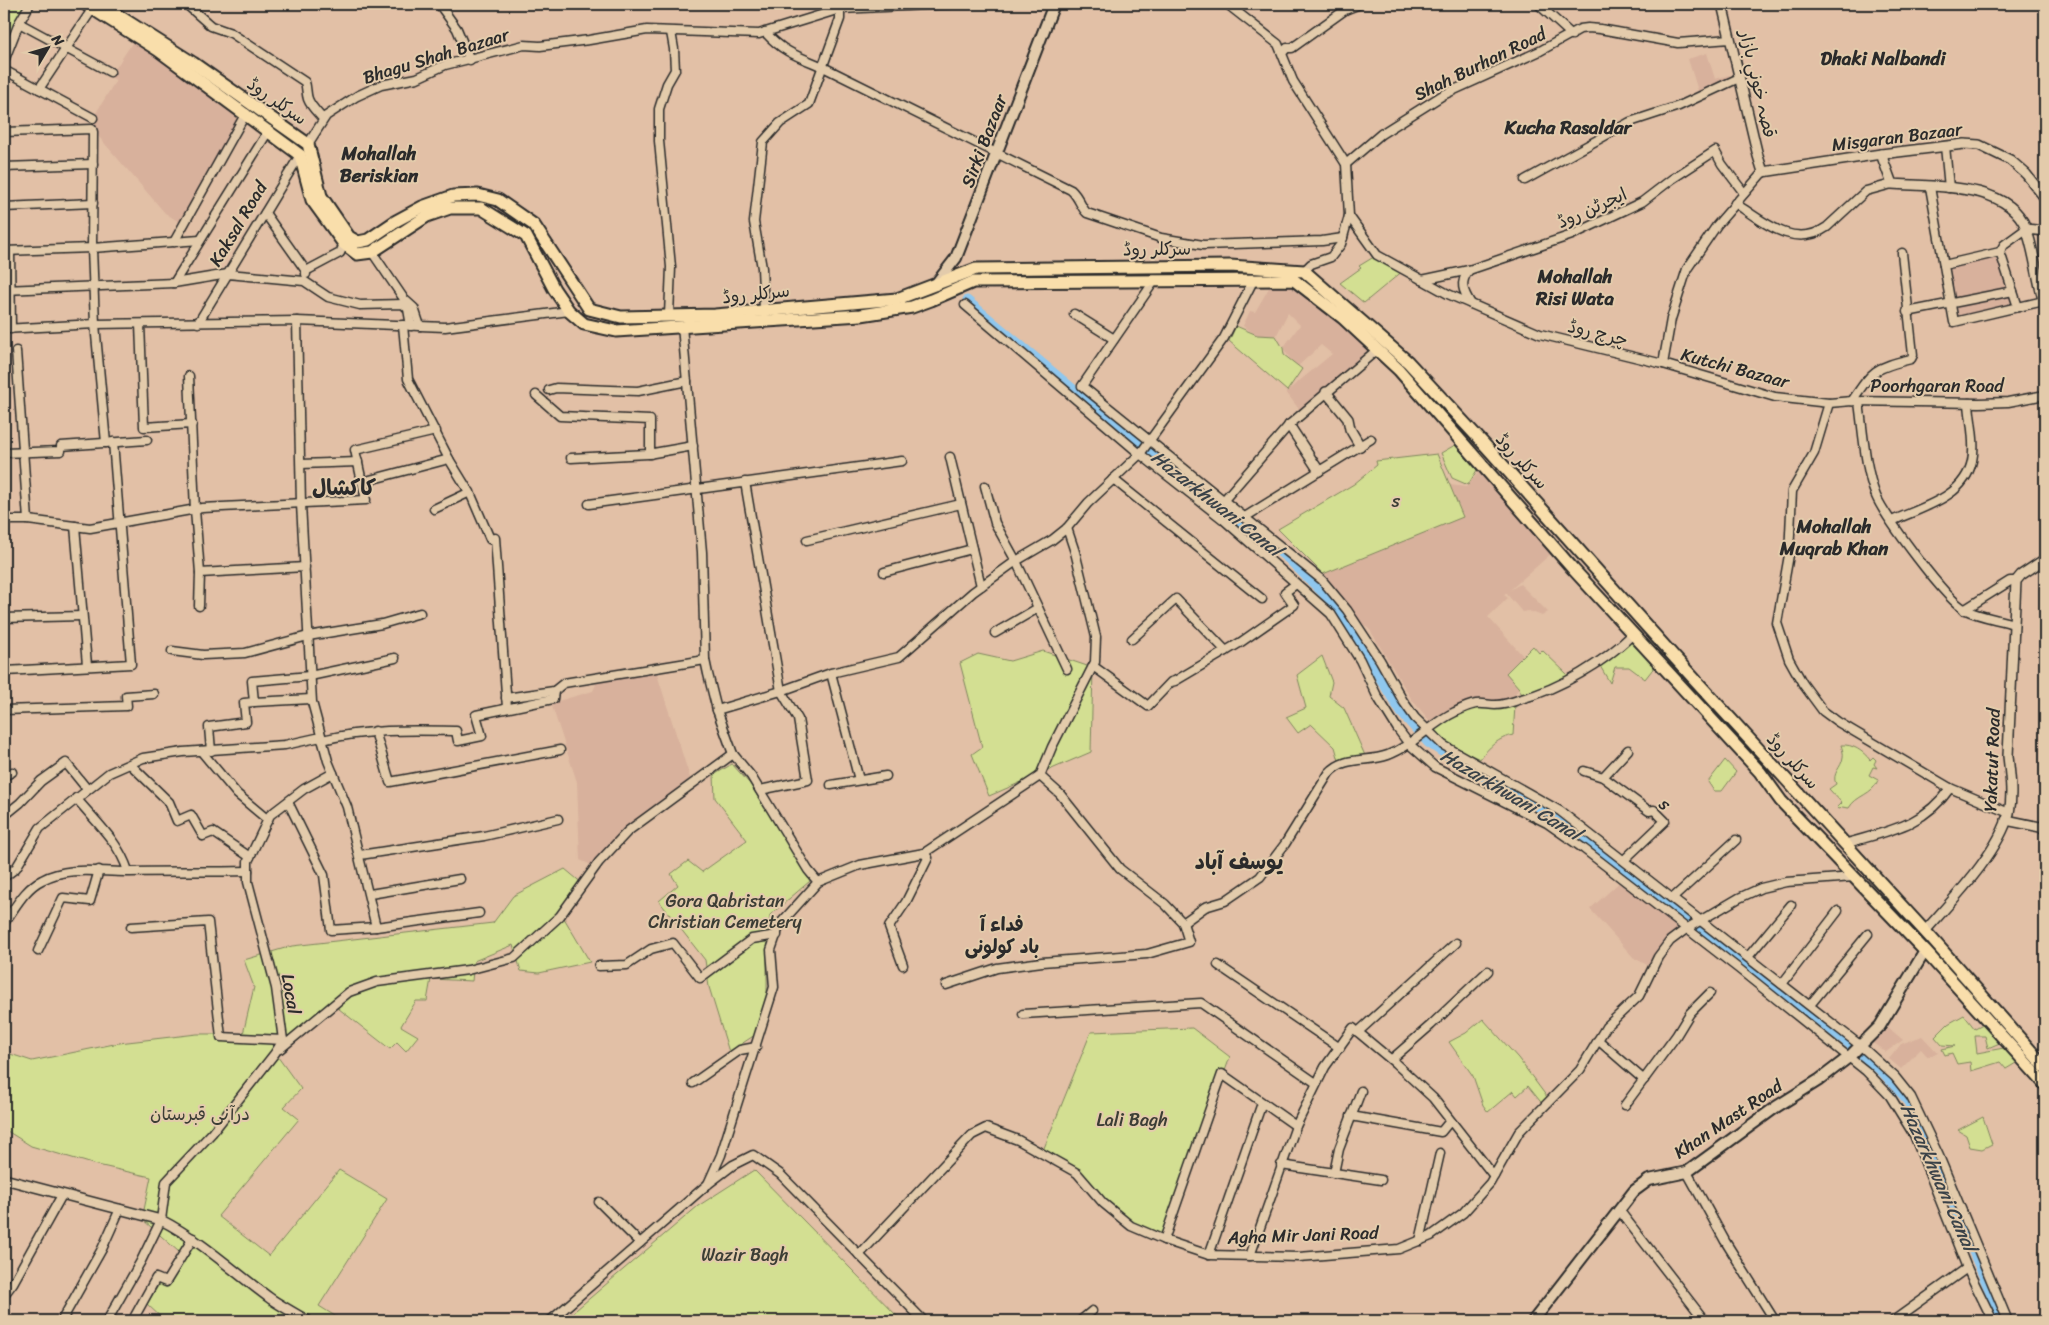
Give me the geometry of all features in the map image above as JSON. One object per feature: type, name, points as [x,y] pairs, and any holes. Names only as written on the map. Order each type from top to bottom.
[{"type":"main road","name":"Sirki Bazaar","points":[[935,286],[956,258],[1054,4]]},
{"type":"main road","points":[[94,5],[246,113],[300,155],[312,200],[357,254],[372,252],[427,216],[450,208],[481,208],[526,236],[554,288],[569,311],[584,324],[616,331],[861,314],[912,307],[942,296],[971,276],[1082,282],[1294,280],[1343,318],[1399,370],[1566,562],[1760,772],[1781,801],[1925,951],[2045,1084]]},
{"type":"main road","name":"سرکلر روڈ","points":[[94,5],[193,63],[308,144],[321,196],[346,241],[358,242],[368,240],[396,221],[422,207],[452,196],[480,196],[498,200],[534,225],[589,309],[621,317],[715,315],[897,299],[971,276],[976,268],[1230,266],[1304,271],[1408,362],[1844,844],[1929,935],[2045,1067]]},
{"type":"main road","name":"Kaksal Road","points":[[300,155],[308,144]]},
{"type":"main road","points":[[526,236],[534,225]]},
{"type":"main road","points":[[1294,280],[1304,271]]},
{"type":"main road","points":[[935,286],[942,296]]},
{"type":"main road","points":[[861,301],[861,314]]},
{"type":"main road","points":[[1632,635],[1644,624]]},
{"type":"main road","points":[[1854,877],[1874,876]]},
{"type":"main road","points":[[1861,1046],[1880,1026],[1925,951],[1929,935]]},
{"type":"main road","name":"Khan Mast Road","points":[[1533,1321],[1634,1191],[1649,1180],[1687,1172],[1776,1107],[1819,1080],[1861,1046]]},
{"type":"street","points":[[4,61],[30,4]]},
{"type":"street","points":[[186,4],[211,26],[231,33],[305,82],[308,88],[306,96],[310,104],[323,119]]},
{"type":"street","points":[[439,4],[457,29],[470,60]]},
{"type":"street","name":"Bhagu Shah Bazaar","points":[[308,144],[323,119],[352,99],[381,85],[417,78],[445,65],[524,46],[589,40],[647,30],[759,34],[840,9],[950,4]]},
{"type":"street","points":[[1227,4],[1278,44],[1283,52],[1293,81],[1346,164],[1349,216],[1342,244],[1331,257],[1311,264],[1304,271]]},
{"type":"street","points":[[1283,52],[1287,48],[1292,48],[1345,10],[1360,4]]},
{"type":"street","points":[[1538,4],[1572,35]]},
{"type":"street","name":"قصہ خوني بازار","points":[[1722,4],[1758,156],[1764,172]]},
{"type":"street","points":[[39,89],[94,5]]},
{"type":"street","points":[[764,310],[762,268],[754,222],[763,142],[780,123],[809,104],[821,66],[840,19],[840,9]]},
{"type":"street","points":[[20,23],[110,72]]},
{"type":"street","name":"Shah Burhan Road","points":[[1346,164],[1381,134],[1443,95],[1480,80],[1580,30],[1588,28],[1678,43],[1730,39]]},
{"type":"street","points":[[669,315],[671,267],[659,141],[659,109],[667,84],[675,70],[671,32]]},
{"type":"street","points":[[766,32],[778,46],[1071,190],[1078,197],[1087,214],[1161,238],[1203,244],[1322,241],[1343,238]]},
{"type":"street","points":[[4,70],[93,118]]},
{"type":"street","points":[[1525,180],[1630,122],[1679,106],[1740,78]]},
{"type":"street","points":[[174,242],[246,113]]},
{"type":"street","points":[[4,132],[92,129],[92,248],[95,324],[119,522],[131,664],[6,671]]},
{"type":"street","points":[[174,283],[269,130]]},
{"type":"street","name":"Misgaran Bazaar","points":[[1764,172],[1881,154],[1964,144],[1979,145],[2010,160],[2045,198]]},
{"type":"street","points":[[1945,146],[1949,188]]},
{"type":"street","name":"ایجرٹن روڈ","points":[[1469,270],[1572,235],[1607,219],[1642,202],[1672,179],[1715,151],[1722,164],[1744,193]]},
{"type":"street","points":[[1881,154],[1892,184]]},
{"type":"street","name":"Kaksal Road","points":[[198,322],[300,155]]},
{"type":"street","points":[[4,167],[93,164]]},
{"type":"street","points":[[1663,364],[1671,319],[1687,268],[1716,225],[1764,172]]},
{"type":"street","points":[[1735,203],[1779,232],[1788,235],[1809,235],[1827,227],[1866,191],[1892,184],[1949,188],[1974,191],[2008,204],[2018,213],[2026,229],[2044,304],[2018,307],[1954,322],[1930,187]]},
{"type":"street","points":[[4,207],[93,203]]},
{"type":"street","points":[[265,214],[306,271],[304,281]]},
{"type":"street","name":"چرچ روڈ","points":[[1349,216],[1378,255],[1422,280],[1471,304],[1540,334],[1663,364]]},
{"type":"street","points":[[1944,265],[2000,252],[2004,245],[2026,229],[2045,231]]},
{"type":"street","points":[[200,240],[92,248],[7,251],[7,329],[95,324],[296,321],[445,327],[569,311]]},
{"type":"street","points":[[306,271],[340,253],[346,241]]},
{"type":"street","points":[[372,252],[404,299],[414,308],[420,326]]},
{"type":"street","points":[[2000,252],[2018,307]]},
{"type":"street","points":[[1902,253],[1907,312],[1914,352],[1911,358],[1886,365],[1873,372],[1856,401],[1876,496],[1902,538],[1930,574],[1964,610],[2014,624]]},
{"type":"street","points":[[1422,280],[1469,270]]},
{"type":"street","points":[[1469,270],[1464,276],[1462,285],[1463,291],[1471,304]]},
{"type":"street","points":[[7,290],[94,288],[174,283],[228,274],[304,281],[328,297],[360,305],[403,304],[408,309],[411,326]]},
{"type":"street","points":[[1155,280],[1082,386],[1322,580],[1347,610],[1380,660],[1403,701],[1426,730],[1443,745],[1560,811],[1810,1005],[1861,1046],[1895,1077],[1911,1097],[1939,1156],[2008,1321]]},
{"type":"street","points":[[717,710],[781,691],[832,673],[899,657],[924,633],[981,586],[1052,540],[1067,528],[1088,503],[1140,454],[1224,338],[1254,280]]},
{"type":"street","points":[[1907,312],[2013,291]]},
{"type":"street","points":[[965,305],[1140,454],[1224,520],[1330,614],[1360,660],[1377,696],[1409,744],[1435,766],[1546,823],[1584,849],[1739,969],[1866,1071],[1890,1096],[1914,1135],[1967,1268],[1993,1321]]},
{"type":"street","points":[[1074,314],[1114,339]]},
{"type":"street","points":[[296,321],[301,504],[311,699],[333,772],[347,807],[370,894],[376,927]]},
{"type":"street","points":[[140,324],[144,427],[192,424]]},
{"type":"street","points":[[402,325],[408,379],[449,459],[470,492],[490,540],[495,538],[507,708]]},
{"type":"street","points":[[682,326],[702,552],[705,660],[717,710],[733,754],[751,776],[808,870],[818,882]]},
{"type":"street","points":[[1224,500],[1289,425],[1378,349]]},
{"type":"street","points":[[16,351],[28,520]]},
{"type":"street","name":"Kutchi Bazaar","points":[[1663,364],[1774,397],[1828,403]]},
{"type":"street","points":[[189,376],[200,573],[199,606]]},
{"type":"street","points":[[549,390],[556,388],[638,391],[687,381]]},
{"type":"street","points":[[1326,392],[1348,418],[1350,430],[1360,446]]},
{"type":"street","points":[[536,395],[560,416],[650,420],[650,454]]},
{"type":"street","name":"Poorhgaran Road","points":[[1828,403],[1856,401],[2008,402],[2045,395]]},
{"type":"street","points":[[1828,403],[1814,453],[1792,491],[1789,553],[1777,623],[1789,659],[1803,684],[1823,711],[1838,722],[1950,788],[2007,816],[2045,828]]},
{"type":"street","points":[[1892,521],[1951,494],[1965,480],[1972,461],[1973,448],[1969,403]]},
{"type":"street","points":[[1289,425],[1319,471]]},
{"type":"street","points":[[4,520],[28,520],[90,528],[202,508],[366,500],[355,450],[436,431]]},
{"type":"street","points":[[1245,517],[1371,439]]},
{"type":"street","points":[[4,454],[60,451],[61,446],[148,440]]},
{"type":"street","points":[[571,458],[650,454],[693,446]]},
{"type":"street","points":[[950,457],[981,586]]},
{"type":"street","points":[[362,482],[449,459]]},
{"type":"street","points":[[589,504],[902,461]]},
{"type":"street","points":[[301,464],[358,462]]},
{"type":"street","points":[[1113,479],[1262,599]]},
{"type":"street","points":[[745,482],[781,691],[798,719],[808,780],[760,790]]},
{"type":"street","points":[[985,486],[996,523],[1067,669]]},
{"type":"street","points":[[434,509],[470,492]]},
{"type":"street","points":[[807,540],[962,504]]},
{"type":"street","points":[[75,526],[87,665]]},
{"type":"street","points":[[708,1184],[721,1155],[774,986],[772,950],[780,924],[818,882],[860,865],[924,853],[983,816],[1040,776],[1052,746],[1096,662],[1096,637],[1075,552],[1067,528]]},
{"type":"street","points":[[884,572],[972,549]]},
{"type":"street","points":[[1964,610],[2010,581],[2016,581],[2021,575],[2045,559]]},
{"type":"street","points":[[200,573],[305,567]]},
{"type":"street","name":"Yakatut Road","points":[[1929,935],[1995,848],[2007,816],[2011,785],[2008,756],[2016,581]]},
{"type":"street","points":[[1093,666],[1148,706],[1171,682],[1226,651],[1294,605],[1286,592],[1296,584]]},
{"type":"street","points":[[1132,639],[1176,599],[1226,651]]},
{"type":"street","points":[[995,633],[1038,608]]},
{"type":"street","points":[[172,651],[203,655],[245,653],[308,636],[382,624],[420,613]]},
{"type":"street","points":[[4,618],[82,616]]},
{"type":"street","points":[[1184,923],[1206,907],[1225,901],[1260,877],[1284,844],[1328,773],[1335,766],[1352,759],[1367,760],[1389,755],[1409,744],[1442,719],[1476,704],[1498,705],[1523,699],[1566,680],[1615,652],[1632,635]]},
{"type":"street","points":[[254,702],[252,681],[310,676],[395,658]]},
{"type":"street","points":[[506,698],[554,691],[564,683],[705,660]]},
{"type":"street","points":[[832,673],[860,780]]},
{"type":"street","points":[[4,878],[16,868],[40,828],[109,772],[143,758],[201,751],[285,745],[355,732],[456,731],[458,741],[482,736],[476,715],[553,699],[554,691]]},
{"type":"street","points":[[4,710],[127,706],[126,696],[154,694]]},
{"type":"street","points":[[211,751],[209,727],[246,722],[244,702],[311,699]]},
{"type":"street","points":[[376,731],[390,782],[560,750]]},
{"type":"street","points":[[1603,778],[1628,750]]},
{"type":"street","points":[[201,751],[237,794],[268,820]]},
{"type":"street","points":[[275,1053],[349,992],[377,982],[468,970],[514,958],[560,916],[599,862],[628,831],[733,754]]},
{"type":"street","points":[[4,816],[66,763],[87,789]]},
{"type":"street","points":[[130,764],[169,802],[176,821],[191,815],[203,836],[213,832],[250,857]]},
{"type":"street","name":"s","points":[[1584,771],[1603,778],[1649,810],[1654,810],[1665,821],[1624,860]]},
{"type":"street","points":[[4,776],[12,772]]},
{"type":"street","name":"Local","points":[[107,1321],[141,1261],[161,1220],[166,1182],[212,1133],[275,1053],[283,1040],[276,988],[248,882],[250,857],[270,815],[304,789],[333,772]]},
{"type":"street","points":[[831,785],[886,776]]},
{"type":"street","points":[[946,985],[997,968],[1042,962],[1147,954],[1189,942],[1184,923],[1165,904],[1120,869],[1060,794],[1040,776]]},
{"type":"street","points":[[1844,844],[1900,827],[1919,819],[1941,802],[1950,788]]},
{"type":"street","points":[[76,798],[112,839],[124,858],[128,872]]},
{"type":"street","points":[[288,802],[324,874],[331,930],[376,927],[479,913]]},
{"type":"street","points":[[360,855],[484,836],[558,819]]},
{"type":"street","points":[[1672,898],[1736,840]]},
{"type":"street","points":[[903,965],[889,927],[906,902],[928,858],[924,853]]},
{"type":"street","points":[[38,951],[63,898],[90,901],[99,870]]},
{"type":"street","points":[[4,923],[25,894],[41,880],[62,873],[99,870],[128,872],[248,871]]},
{"type":"street","points":[[1701,920],[1739,898],[1761,888],[1786,882],[1854,877]]},
{"type":"street","points":[[370,894],[460,879]]},
{"type":"street","points":[[1748,957],[1791,905]]},
{"type":"street","points":[[1782,984],[1838,911]]},
{"type":"street","name":"Agha Mir Jani Road","points":[[859,1255],[972,1135],[986,1128],[1018,1140],[1077,1173],[1103,1203],[1131,1226],[1164,1240],[1209,1255],[1299,1257],[1399,1249],[1420,1241],[1463,1213],[1494,1176],[1519,1132],[1580,1070],[1606,1027],[1639,996],[1658,957],[1670,941],[1701,920]]},
{"type":"street","points":[[131,927],[208,922],[221,1038],[283,1040]]},
{"type":"street","points":[[1810,1005],[1868,934]]},
{"type":"street","points":[[599,966],[627,966],[651,949],[673,943],[700,978],[752,939],[777,935]]},
{"type":"street","points":[[1358,1032],[1456,943]]},
{"type":"street","points":[[1218,965],[1340,1048]]},
{"type":"street","points":[[1392,1060],[1432,1025],[1488,970]]},
{"type":"street","points":[[1625,1105],[1676,1036],[1690,1013],[1710,993]]},
{"type":"street","points":[[1023,1014],[1201,1003],[1316,1083]]},
{"type":"street","points":[[1250,1256],[1296,1126],[1325,1067],[1353,1028],[1392,1060],[1433,1098],[1494,1176]]},
{"type":"street","points":[[1598,1040],[1644,1080]]},
{"type":"street","points":[[693,1083],[740,1050],[756,1046]]},
{"type":"street","points":[[1164,1240],[1222,1074],[1296,1126]]},
{"type":"street","points":[[1334,1173],[1339,1149],[1361,1091]]},
{"type":"street","points":[[1209,1255],[1262,1103]]},
{"type":"street","points":[[1351,1116],[1441,1132],[1450,1121]]},
{"type":"street","points":[[1420,1241],[1440,1152]]},
{"type":"street","points":[[550,1321],[708,1184],[733,1165],[754,1154],[780,1174],[924,1321]]},
{"type":"street","points":[[1281,1165],[1381,1180]]},
{"type":"street","points":[[1687,1172],[1725,1241],[1775,1321]]},
{"type":"street","points":[[4,1179],[161,1220],[193,1238],[271,1299],[308,1321]]},
{"type":"street","points":[[4,1295],[62,1195]]},
{"type":"street","points":[[599,1202],[640,1244]]},
{"type":"street","points":[[62,1320],[102,1249],[120,1209]]},
{"type":"street","points":[[1619,1210],[1705,1321]]},
{"type":"street","points":[[134,1321],[156,1278],[166,1282],[193,1238]]},
{"type":"street","points":[[1893,1321],[1967,1268]]},
{"type":"street","points":[[1080,1321],[1092,1311]]},
{"type":"shaded area","points":[[134,40],[244,117],[187,227],[165,213],[92,129],[93,118],[116,80],[110,77]]},
{"type":"shaded area","points":[[1707,53],[1715,79],[1729,75],[1731,80],[1699,94],[1688,59]]},
{"type":"shaded area","points":[[1999,254],[2016,306],[1956,319],[1946,266]]},
{"type":"shaded area","points":[[1294,280],[1371,352],[1301,412],[1286,392],[1332,354],[1321,345],[1296,368],[1283,348],[1300,325],[1288,313],[1276,336],[1264,340],[1243,326],[1250,311],[1255,312],[1269,288]]},
{"type":"shaded area","points":[[1481,470],[1554,551],[1510,590],[1520,584],[1548,612],[1542,616],[1529,611],[1522,612],[1506,593],[1504,595],[1508,598],[1488,617],[1524,657],[1506,673],[1519,688],[1513,697],[1495,701],[1476,700],[1453,708],[1430,721],[1412,700],[1370,630],[1347,610],[1322,580],[1327,576],[1323,574],[1463,516],[1450,485],[1466,487]]},
{"type":"shaded area","points":[[655,668],[692,784],[628,831],[596,867],[580,860],[577,782],[551,703],[593,691],[601,673]]},
{"type":"shaded area","points":[[1622,880],[1686,929],[1670,941],[1653,968],[1634,958],[1590,909]]},
{"type":"shaded area","points":[[1889,1028],[1903,1040],[1886,1052],[1871,1042]]},
{"type":"shaded area","points":[[1922,1036],[1938,1053],[1928,1057],[1921,1049],[1901,1069],[1889,1059],[1901,1044]]},
{"type":"green space","points":[[4,4],[26,4],[4,62]]},
{"type":"green space","points":[[1377,255],[1404,270],[1364,303],[1340,283],[1361,268],[1359,266]]},
{"type":"green space","points":[[1236,326],[1257,335],[1276,336],[1283,348],[1284,355],[1302,369],[1287,391],[1229,341]]},
{"type":"green space","points":[[1455,445],[1477,470],[1468,485],[1452,478],[1441,453]]},
{"type":"green space","name":"s","points":[[1437,454],[1463,517],[1323,574],[1278,529],[1354,484],[1377,465],[1376,461]]},
{"type":"green space","points":[[1634,640],[1656,665],[1645,679],[1629,667],[1615,667],[1610,683],[1600,666]]},
{"type":"green space","points":[[1533,646],[1539,653],[1542,650],[1568,675],[1557,682],[1522,695],[1519,688],[1506,673]]},
{"type":"green space","points":[[1043,651],[1093,668],[1091,752],[989,796],[972,754],[982,747],[960,663],[978,654],[1010,661]]},
{"type":"green space","points":[[1322,656],[1332,682],[1329,696],[1344,708],[1367,760],[1340,764],[1335,747],[1311,724],[1298,733],[1286,717],[1306,708],[1297,675]]},
{"type":"green space","points":[[1515,706],[1513,735],[1503,738],[1494,744],[1480,759],[1450,746],[1433,729],[1453,716],[1470,709]]},
{"type":"green space","points":[[1841,745],[1857,749],[1870,760],[1873,757],[1876,760],[1874,764],[1877,768],[1873,767],[1869,775],[1878,780],[1872,789],[1856,800],[1849,808],[1842,807],[1840,809],[1837,808],[1842,803],[1829,789],[1836,784],[1835,777],[1843,756]]},
{"type":"green space","points":[[1725,760],[1736,772],[1722,791],[1714,791],[1708,782]]},
{"type":"green space","name":"Gora Qabristan Christian Cemetery","points":[[732,764],[750,784],[810,881],[770,915],[767,952],[767,999],[758,1033],[729,1052],[709,987],[705,960],[659,901],[678,885],[671,874],[688,861],[702,872],[747,840],[715,798],[714,775]]},
{"type":"green space","name":"درآنی قبرستان","points":[[565,869],[583,884],[561,913],[590,962],[539,973],[521,971],[513,945],[474,961],[472,981],[431,979],[427,1001],[416,1001],[401,1026],[418,1036],[406,1051],[397,1042],[390,1049],[334,1005],[275,1053],[301,1089],[284,1107],[299,1119],[218,1216],[269,1256],[339,1170],[387,1199],[319,1306],[343,1321],[165,1321],[147,1304],[179,1252],[142,1219],[151,1177],[93,1164],[31,1146],[4,1129],[4,1052],[32,1061],[119,1043],[197,1034],[243,1034],[254,987],[244,960],[292,946],[493,923],[513,896]]},
{"type":"green space","points":[[1964,1015],[1975,1029],[1987,1023],[2002,1042],[1988,1048],[1985,1036],[1975,1036],[1977,1053],[2009,1047],[2021,1060],[2006,1069],[2000,1062],[1971,1071],[1970,1062],[1957,1064],[1952,1053],[1945,1055],[1942,1049],[1955,1046],[1942,1045],[1935,1037],[1948,1024]]},
{"type":"green space","points":[[1483,1019],[1518,1058],[1550,1101],[1544,1106],[1528,1086],[1517,1096],[1513,1091],[1488,1112],[1483,1105],[1473,1076],[1449,1042],[1466,1033]]},
{"type":"green space","name":"Lali Bagh","points":[[1192,1028],[1230,1057],[1164,1240],[1131,1226],[1077,1173],[1042,1153],[1091,1032]]},
{"type":"green space","points":[[1983,1117],[1992,1144],[1982,1149],[1970,1147],[1966,1135],[1958,1130]]},
{"type":"green space","name":"Wazir Bagh","points":[[754,1170],[902,1321],[563,1321],[698,1206]]},
{"type":"waterway","name":"Hazarkhwani Canal","points":[[967,300],[1082,396],[1289,560],[1335,605],[1401,713],[1428,743],[1455,761],[1556,817],[1577,832],[1882,1072],[1907,1100],[1929,1147],[2002,1321]]},
{"type":"district","name":"Dhaki Nalbandi","points":[[1883,58]]},
{"type":"district","name":"Kucha Rasaldar","points":[[1568,127]]},
{"type":"district","name":"Mohallah Beriskian","points":[[379,164]]},
{"type":"district","name":"Mohallah Risi Wata","points":[[1575,287]]},
{"type":"district","name":"کاکشال","points":[[344,487]]},
{"type":"district","name":"Mohallah Muqrab Khan","points":[[1834,537]]},
{"type":"district","name":"یوسف آباد","points":[[1239,861]]},
{"type":"district","name":"فداء آ باد کولونی","points":[[1002,935]]}]
